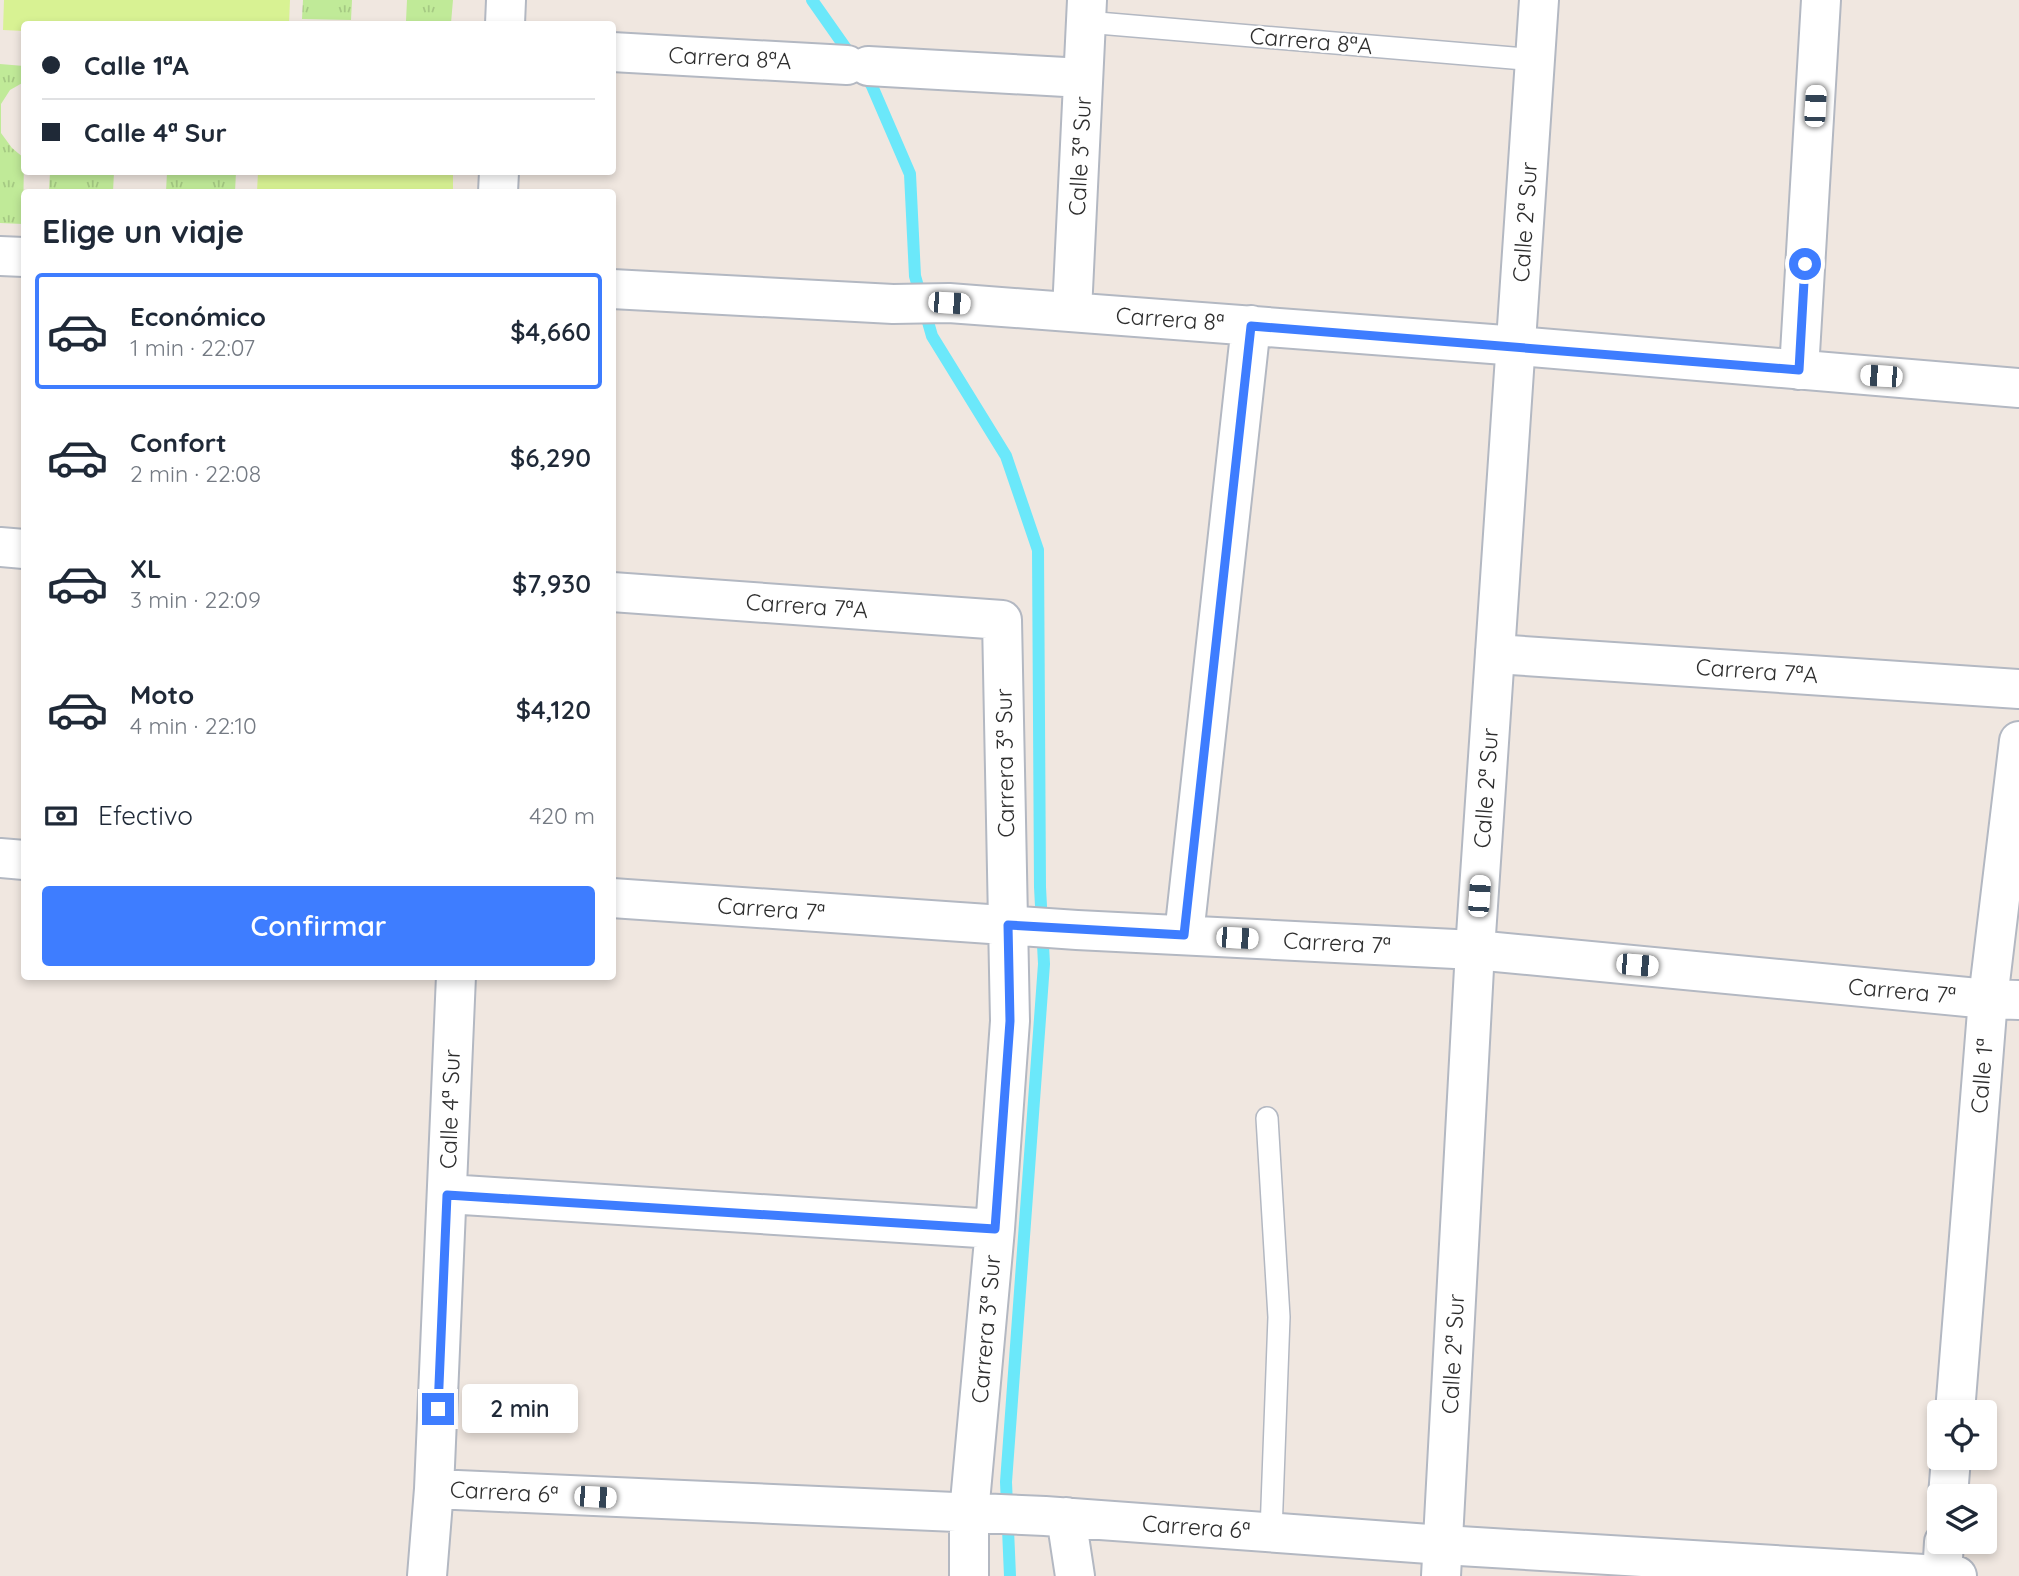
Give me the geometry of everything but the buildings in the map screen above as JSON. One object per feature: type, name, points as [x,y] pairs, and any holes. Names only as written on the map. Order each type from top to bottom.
[{"type":"street","points":[[505,21],[506,0]]},
{"type":"street","name":"Calle 2ª Sur","points":[[1442,1560],[1475,950],[1539,0]]},
{"type":"street","points":[[1799,370],[1821,0]]},
{"type":"street","name":"Calle 3ª Sur","points":[[1072,312],[1086,11]]},
{"type":"street","name":"Carrera 8ªA","points":[[616,52],[1083,78]]},
{"type":"street","points":[[0,256],[21,257]]},
{"type":"street","name":"Carrera 8ª","points":[[616,289],[893,304],[949,303],[1517,346],[2019,388]]},
{"type":"street","points":[[1184,935],[1251,326]]},
{"type":"street","points":[[0,547],[21,549]]},
{"type":"street","name":"Carrera 7ªA","points":[[616,592],[1002,620]]},
{"type":"street","name":"Carrera 3ª Sur","points":[[969,1576],[979,1514],[1014,925],[1002,620]]},
{"type":"street","name":"Carrera 7ªA","points":[[1496,654],[2019,689]]},
{"type":"street","name":"Calle 1ª","points":[[1956,1400],[2003,999],[2019,741]]},
{"type":"street","points":[[0,858],[21,860]]},
{"type":"street","name":"Carrera 7ª","points":[[616,898],[1077,930],[1475,950],[2003,999]]},
{"type":"street","name":"Calle 4ª Sur","points":[[427,1576],[434,1489],[456,980]]},
{"type":"street","points":[[447,1195],[995,1229]]},
{"type":"street","name":"Carrera 6ª","points":[[434,1489],[1056,1516],[1271,1532],[1442,1560],[1957,1576]]},
{"type":"street","points":[[1056,1516],[1075,1576]]},
{"type":"street","points":[[1942,1576],[1943,1554]]},
{"type":"lane","name":"Carrera 8ªA","points":[[1086,11],[1536,61]]},
{"type":"lane","points":[[1267,1118],[1279,1317],[1271,1532]]},
{"type":"green space","points":[[4,0],[290,0],[289,21],[21,21],[21,31],[3,30]]},
{"type":"green space","points":[[303,0],[352,0],[351,20],[302,19]]},
{"type":"green space","points":[[407,0],[453,0],[451,21],[406,21]]},
{"type":"green space","points":[[0,64],[21,66],[21,84],[10,90],[1,104],[1,133],[21,156],[21,175],[24,175],[21,224],[0,223]]},
{"type":"green space","points":[[50,175],[114,175],[113,189],[49,189]]},
{"type":"green space","points":[[167,175],[236,175],[235,189],[166,189]]},
{"type":"green space","points":[[258,175],[453,175],[453,189],[257,189]]},
{"type":"waterway","points":[[812,0],[852,57]]},
{"type":"waterway","points":[[863,72],[872,86],[910,174],[915,276],[932,336],[1006,456],[1038,550],[1040,887],[1044,964],[1006,1482],[1010,1576]]},
{"type":"route","points":[[438,1409],[447,1195],[995,1229],[1010,1021],[1008,925],[1184,935],[1251,326],[1799,370],[1805,264]]}]
